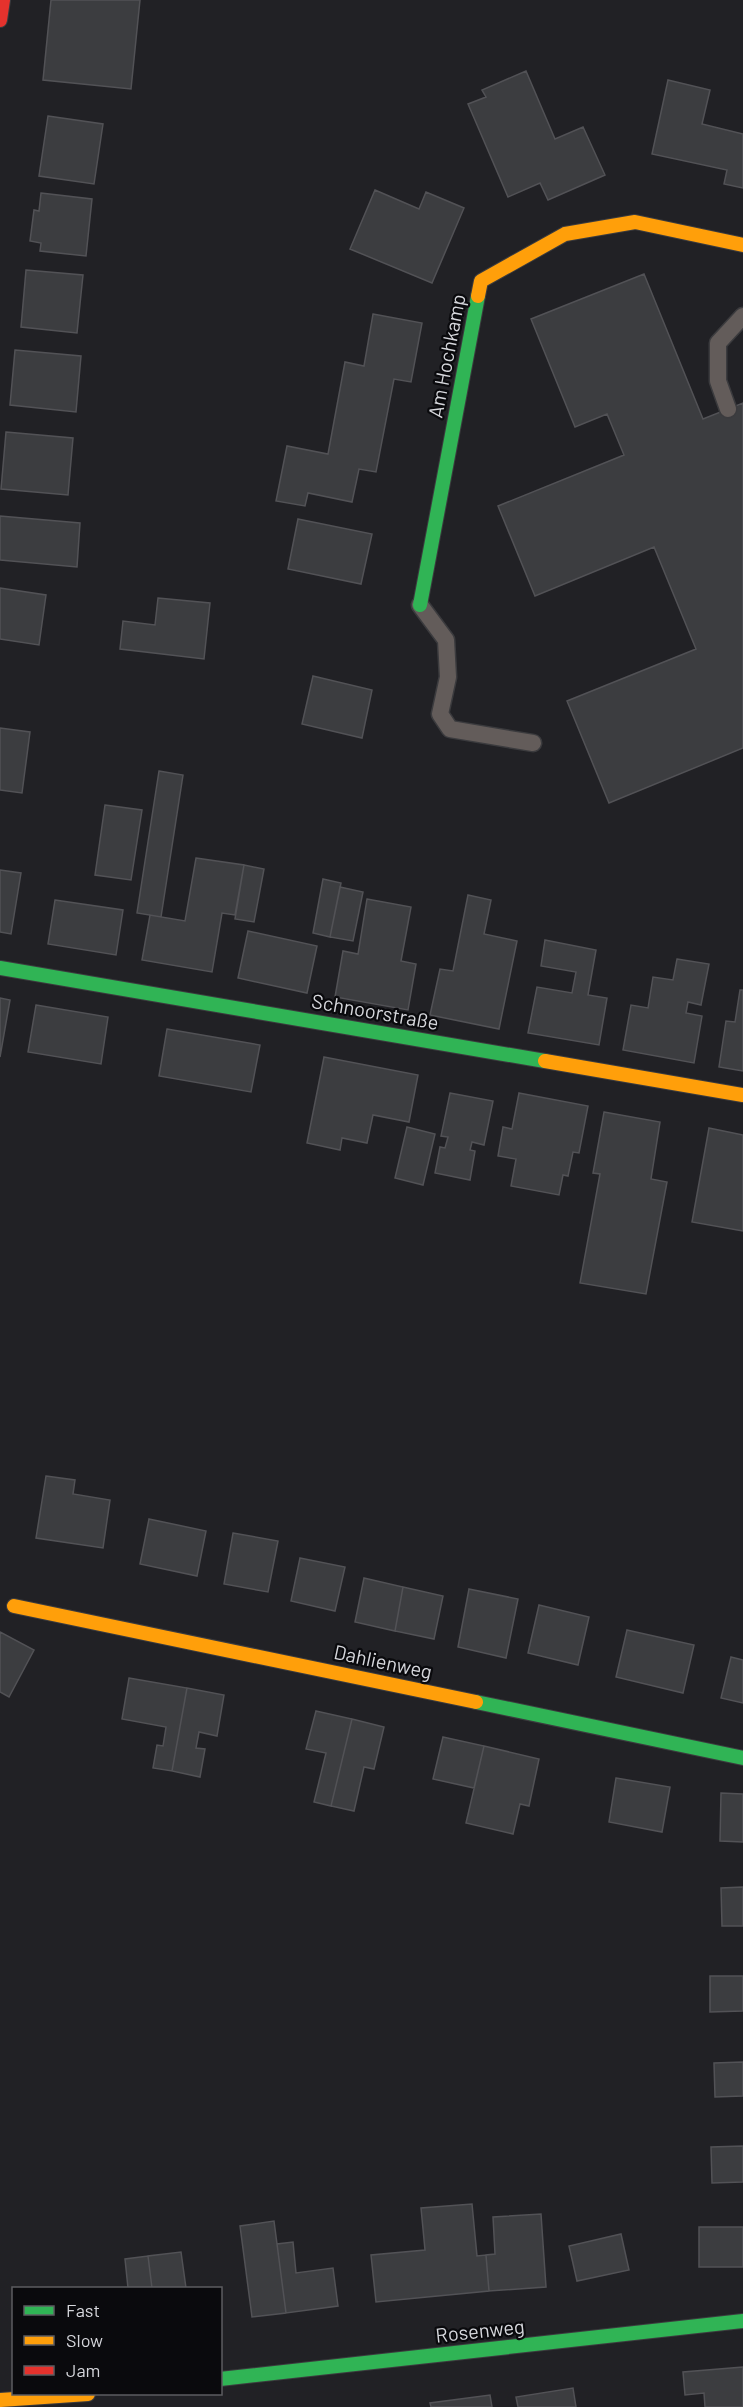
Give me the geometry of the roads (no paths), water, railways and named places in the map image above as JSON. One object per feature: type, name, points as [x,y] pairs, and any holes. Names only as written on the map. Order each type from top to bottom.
[{"type":"street","points":[[0,20],[3,0]]},
{"type":"street","name":"Am Hochkamp","points":[[420,605],[481,281],[565,234],[635,222],[743,245]]},
{"type":"street","name":"Schnoorstraße","points":[[0,968],[743,1095]]},
{"type":"street","name":"Dahlienweg","points":[[14,1606],[743,1758]]},
{"type":"street","name":"Rosenweg","points":[[222,2379],[743,2321]]},
{"type":"street","points":[[0,2400],[73,2395]]},
{"type":"lane","points":[[728,409],[718,381],[718,343],[743,316]]},
{"type":"lane","points":[[420,605],[446,640],[448,677],[440,714],[450,729],[532,743]]}]
